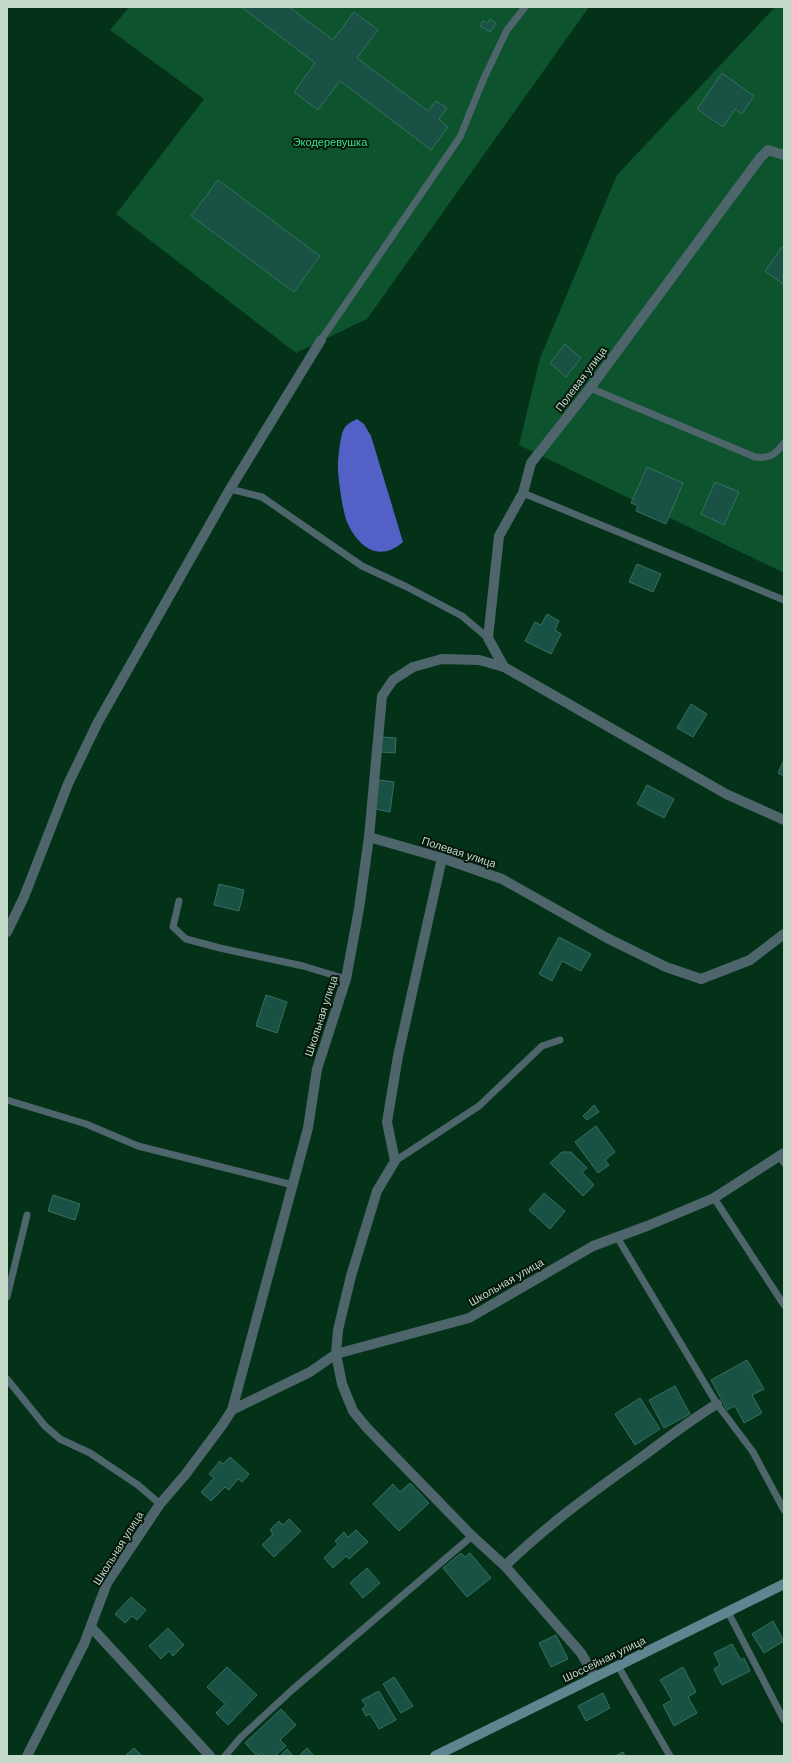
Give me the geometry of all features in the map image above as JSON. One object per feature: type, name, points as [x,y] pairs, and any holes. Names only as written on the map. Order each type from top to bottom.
[{"type":"street","name":"Полевая улица","points":[[488,638],[499,536],[524,493],[531,463],[590,388],[760,158],[768,150],[784,155]]},
{"type":"street","points":[[7,932],[24,897],[68,784],[98,722],[230,489],[321,340]]},
{"type":"street","points":[[488,638],[504,667]]},
{"type":"street","points":[[369,837],[382,696],[393,680],[413,667],[442,659],[479,660],[504,667],[726,794],[784,820]]},
{"type":"street","name":"Полевая улица","points":[[369,837],[442,858],[502,879],[606,938],[666,967],[701,979],[750,960],[784,934]]},
{"type":"street","name":"Школьная улица","points":[[27,1756],[84,1644],[107,1584],[160,1504],[185,1475],[232,1410],[308,1128],[317,1069],[346,979],[359,909],[369,837]]},
{"type":"street","points":[[442,858],[398,1056],[387,1122],[395,1161],[377,1191],[351,1276],[338,1330],[336,1354],[342,1384],[353,1411],[366,1428],[472,1536],[505,1566],[581,1654],[595,1677]]},
{"type":"street","name":"Школьная улица","points":[[232,1410],[310,1372],[336,1354],[469,1318],[593,1246],[647,1226],[714,1198],[782,1157]]},
{"type":"street","points":[[505,1566],[529,1543],[586,1497],[689,1421],[717,1404]]},
{"type":"street","name":"Шоссейная улица","points":[[435,1756],[784,1584]]},
{"type":"street","points":[[91,1627],[210,1756]]},
{"type":"lane","points":[[321,340],[460,137],[484,78],[507,30],[525,7]]},
{"type":"lane","points":[[590,388],[755,457],[767,458],[777,453],[784,443]]},
{"type":"lane","points":[[230,489],[262,496],[362,566],[408,587],[462,616],[488,638]]},
{"type":"lane","points":[[524,493],[784,600]]},
{"type":"lane","points":[[179,901],[173,927],[186,939],[303,966],[346,979]]},
{"type":"lane","points":[[395,1161],[479,1106],[542,1046],[560,1040]]},
{"type":"lane","points":[[7,1100],[86,1124],[138,1146],[293,1185]]},
{"type":"lane","points":[[714,1198],[784,1305]]},
{"type":"lane","points":[[7,1297],[27,1215]]},
{"type":"lane","points":[[617,1237],[717,1404],[753,1452],[784,1510]]},
{"type":"lane","points":[[7,1379],[45,1426],[60,1439],[90,1453],[138,1485],[160,1504]]},
{"type":"lane","points":[[225,1756],[240,1737],[297,1686],[472,1536]]},
{"type":"lane","points":[[728,1612],[784,1720]]},
{"type":"lane","points":[[618,1666],[670,1756]]},
{"type":"green space","name":"Экодеревушка","points":[[129,7],[589,7],[367,319],[296,353],[116,214],[204,99],[110,30]]},
{"type":"green space","points":[[775,7],[784,7],[784,573],[519,445],[540,358],[617,175]]},
{"type":"water","points":[[357,419],[364,424],[371,436],[403,542],[386,551],[370,549],[363,545],[352,531],[347,522],[344,511],[338,472],[340,443],[345,427]]},
{"type":"building","points":[[241,7],[289,7],[333,40],[354,12],[378,30],[357,58],[428,111],[436,101],[447,108],[439,119],[448,127],[431,150],[340,81],[318,110],[294,92],[315,63]]},
{"type":"building","points":[[490,19],[496,23],[490,32],[480,26],[483,21],[488,23]]},
{"type":"building","points":[[722,73],[754,96],[742,114],[735,109],[723,127],[697,109]]},
{"type":"building","points":[[218,180],[320,256],[294,292],[191,216]]},
{"type":"building","points":[[782,247],[784,248],[783,284],[765,271]]},
{"type":"building","points":[[565,344],[581,358],[566,377],[550,363]]},
{"type":"building","points":[[647,467],[683,483],[666,524],[636,511],[638,506],[631,503]]},
{"type":"building","points":[[715,482],[739,492],[724,525],[701,514]]},
{"type":"building","points":[[637,564],[661,574],[653,592],[629,582]]},
{"type":"building","points":[[547,614],[559,621],[555,630],[561,634],[551,654],[525,641],[535,622],[541,625]]},
{"type":"building","points":[[691,704],[707,714],[693,737],[677,728]]},
{"type":"building","points":[[382,737],[396,738],[395,753],[381,752]]},
{"type":"building","points":[[784,760],[784,776],[778,773]]},
{"type":"building","points":[[379,780],[394,782],[390,812],[375,809]]},
{"type":"building","points":[[647,785],[674,799],[664,818],[637,804]]},
{"type":"building","points":[[219,884],[244,890],[239,911],[214,905]]},
{"type":"building","points":[[559,937],[591,954],[581,971],[562,961],[552,981],[539,974]]},
{"type":"building","points":[[266,995],[287,1002],[277,1033],[256,1026]]},
{"type":"building","points":[[594,1105],[599,1112],[587,1120],[583,1116]]},
{"type":"building","points":[[596,1126],[615,1152],[605,1160],[609,1165],[598,1173],[575,1142]]},
{"type":"building","points":[[562,1152],[571,1152],[587,1168],[582,1172],[594,1185],[583,1196],[550,1163]]},
{"type":"building","points":[[544,1193],[565,1211],[550,1229],[529,1210]]},
{"type":"building","points":[[53,1195],[80,1204],[75,1220],[48,1211]]},
{"type":"building","points":[[747,1360],[764,1389],[752,1395],[762,1413],[744,1423],[735,1406],[727,1410],[711,1380]]},
{"type":"building","points":[[675,1386],[690,1414],[664,1428],[649,1400]]},
{"type":"building","points":[[640,1398],[660,1429],[635,1445],[615,1414]]},
{"type":"building","points":[[230,1457],[249,1474],[242,1482],[238,1479],[229,1490],[225,1487],[211,1501],[201,1492],[214,1478],[209,1474],[220,1461],[223,1464]]},
{"type":"building","points":[[410,1483],[429,1503],[399,1531],[373,1504],[393,1484],[400,1492]]},
{"type":"building","points":[[289,1519],[301,1531],[274,1557],[262,1545],[273,1534],[270,1530],[279,1521],[283,1525]]},
{"type":"building","points":[[356,1530],[368,1542],[349,1559],[346,1556],[333,1568],[324,1558],[338,1544],[335,1541],[344,1532],[348,1537]]},
{"type":"building","points":[[461,1553],[465,1557],[470,1553],[491,1578],[467,1597],[443,1568]]},
{"type":"building","points":[[367,1568],[380,1583],[363,1598],[350,1583]]},
{"type":"building","points":[[131,1597],[146,1610],[137,1620],[132,1616],[125,1623],[115,1614]]},
{"type":"building","points":[[773,1621],[784,1641],[764,1653],[752,1634]]},
{"type":"building","points":[[168,1628],[184,1645],[173,1656],[169,1651],[161,1659],[149,1646]]},
{"type":"building","points":[[556,1635],[568,1659],[551,1667],[539,1643]]},
{"type":"building","points":[[732,1644],[741,1660],[744,1658],[750,1671],[722,1685],[714,1669],[720,1665],[714,1653]]},
{"type":"building","points":[[227,1667],[257,1695],[228,1725],[216,1713],[225,1704],[207,1687]]},
{"type":"building","points":[[683,1667],[696,1692],[688,1697],[697,1713],[674,1726],[663,1705],[672,1700],[660,1680]]},
{"type":"building","points":[[394,1677],[413,1706],[401,1713],[383,1684]]},
{"type":"building","points":[[379,1691],[396,1720],[379,1729],[370,1714],[366,1716],[362,1709],[366,1706],[362,1700]]},
{"type":"building","points":[[603,1693],[610,1708],[586,1721],[578,1706]]},
{"type":"building","points":[[281,1709],[296,1725],[280,1740],[286,1746],[275,1756],[264,1756],[262,1753],[257,1756],[245,1743]]},
{"type":"building","points":[[134,1748],[142,1756],[125,1756]]},
{"type":"building","points":[[307,1748],[314,1756],[299,1756]]},
{"type":"building","points":[[287,1749],[293,1756],[280,1756]]},
{"type":"building","points":[[623,1752],[625,1756],[615,1756]]}]
